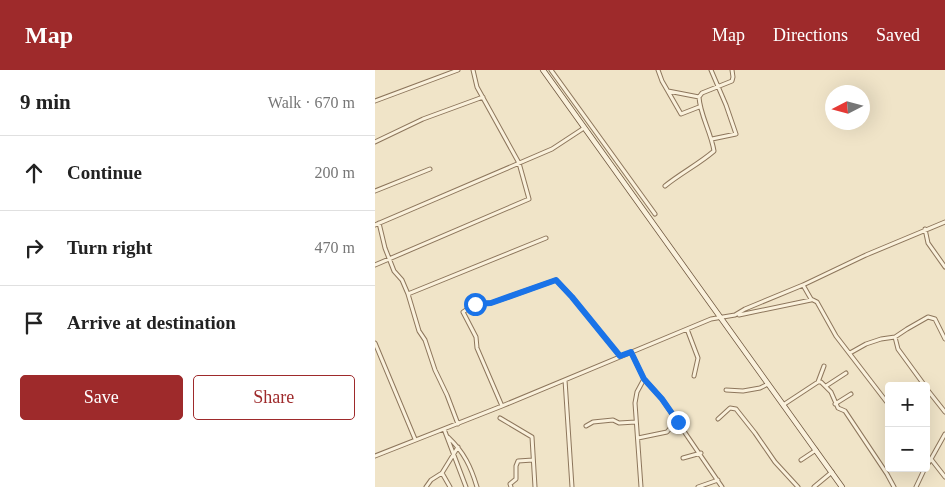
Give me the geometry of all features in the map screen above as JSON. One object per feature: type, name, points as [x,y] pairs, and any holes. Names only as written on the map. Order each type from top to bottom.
[{"type":"street","points":[[375,101],[458,70]]},
{"type":"street","points":[[375,265],[529,199],[519,163],[477,87],[473,70]]},
{"type":"street","points":[[543,70],[843,487]]},
{"type":"street","points":[[551,70],[655,214]]},
{"type":"street","points":[[658,70],[681,114],[699,106]]},
{"type":"street","points":[[711,70],[736,134],[712,139]]},
{"type":"street","points":[[665,186],[684,171],[700,163],[714,151],[712,139],[699,106],[699,97],[701,93],[717,85],[732,81],[732,70]]},
{"type":"street","points":[[668,91],[699,97]]},
{"type":"street","points":[[375,142],[423,119],[483,97]]},
{"type":"street","points":[[458,424],[435,370],[425,340],[419,331],[408,294],[402,280],[394,271],[377,224],[552,149],[584,128]]},
{"type":"street","points":[[375,191],[430,170]]},
{"type":"street","points":[[735,315],[866,255],[945,222]]},
{"type":"street","points":[[925,229],[928,243],[945,267]]},
{"type":"street","points":[[408,294],[546,238]]},
{"type":"street","points":[[502,406],[477,348],[476,337],[463,312],[472,304],[491,303],[556,280],[620,356]]},
{"type":"street","points":[[803,285],[812,300],[817,302],[836,336],[885,401]]},
{"type":"street","points":[[375,456],[458,424],[711,319],[812,300]]},
{"type":"street","points":[[850,353],[865,344],[895,337],[931,317],[935,319],[945,339]]},
{"type":"street","points":[[687,329],[698,358],[694,376]]},
{"type":"street","points":[[895,337],[898,349],[922,382]]},
{"type":"street","points":[[375,343],[415,439]]},
{"type":"street","points":[[631,352],[644,379],[662,399],[701,453],[722,487]]},
{"type":"street","points":[[783,405],[818,382],[824,366]]},
{"type":"street","points":[[826,386],[846,373]]},
{"type":"street","points":[[641,487],[635,403],[637,392],[644,379]]},
{"type":"street","points":[[565,380],[572,487]]},
{"type":"street","points":[[818,382],[826,386],[831,392],[838,408],[845,411],[894,487]]},
{"type":"street","points":[[726,390],[743,391],[760,388],[768,384]]},
{"type":"street","points":[[930,392],[945,412]]},
{"type":"street","points":[[835,404],[851,394]]},
{"type":"street","points":[[718,418],[730,408],[735,409],[751,426],[775,462],[798,487]]},
{"type":"street","points":[[499,418],[531,435],[535,487]]},
{"type":"street","points":[[586,426],[593,422],[614,420],[619,423],[636,422]]},
{"type":"street","points":[[638,438],[667,432],[677,420]]},
{"type":"street","points":[[444,429],[466,487]]},
{"type":"street","points":[[930,458],[945,434]]},
{"type":"street","points":[[446,435],[458,447],[470,466],[477,487]]},
{"type":"street","points":[[426,487],[431,480],[442,473],[458,447]]},
{"type":"street","points":[[801,460],[816,450]]},
{"type":"street","points":[[683,458],[701,453]]},
{"type":"street","points":[[511,487],[510,484],[516,479],[518,461],[533,460]]},
{"type":"street","points":[[930,461],[945,477]]},
{"type":"street","points":[[814,487],[832,472]]},
{"type":"street","points":[[916,487],[924,472]]},
{"type":"street","points":[[442,473],[450,487]]},
{"type":"street","points":[[698,487],[718,480]]},
{"type":"route","points":[[475,304],[491,303],[556,280],[620,356],[631,352],[644,379],[662,399],[678,422]]}]
